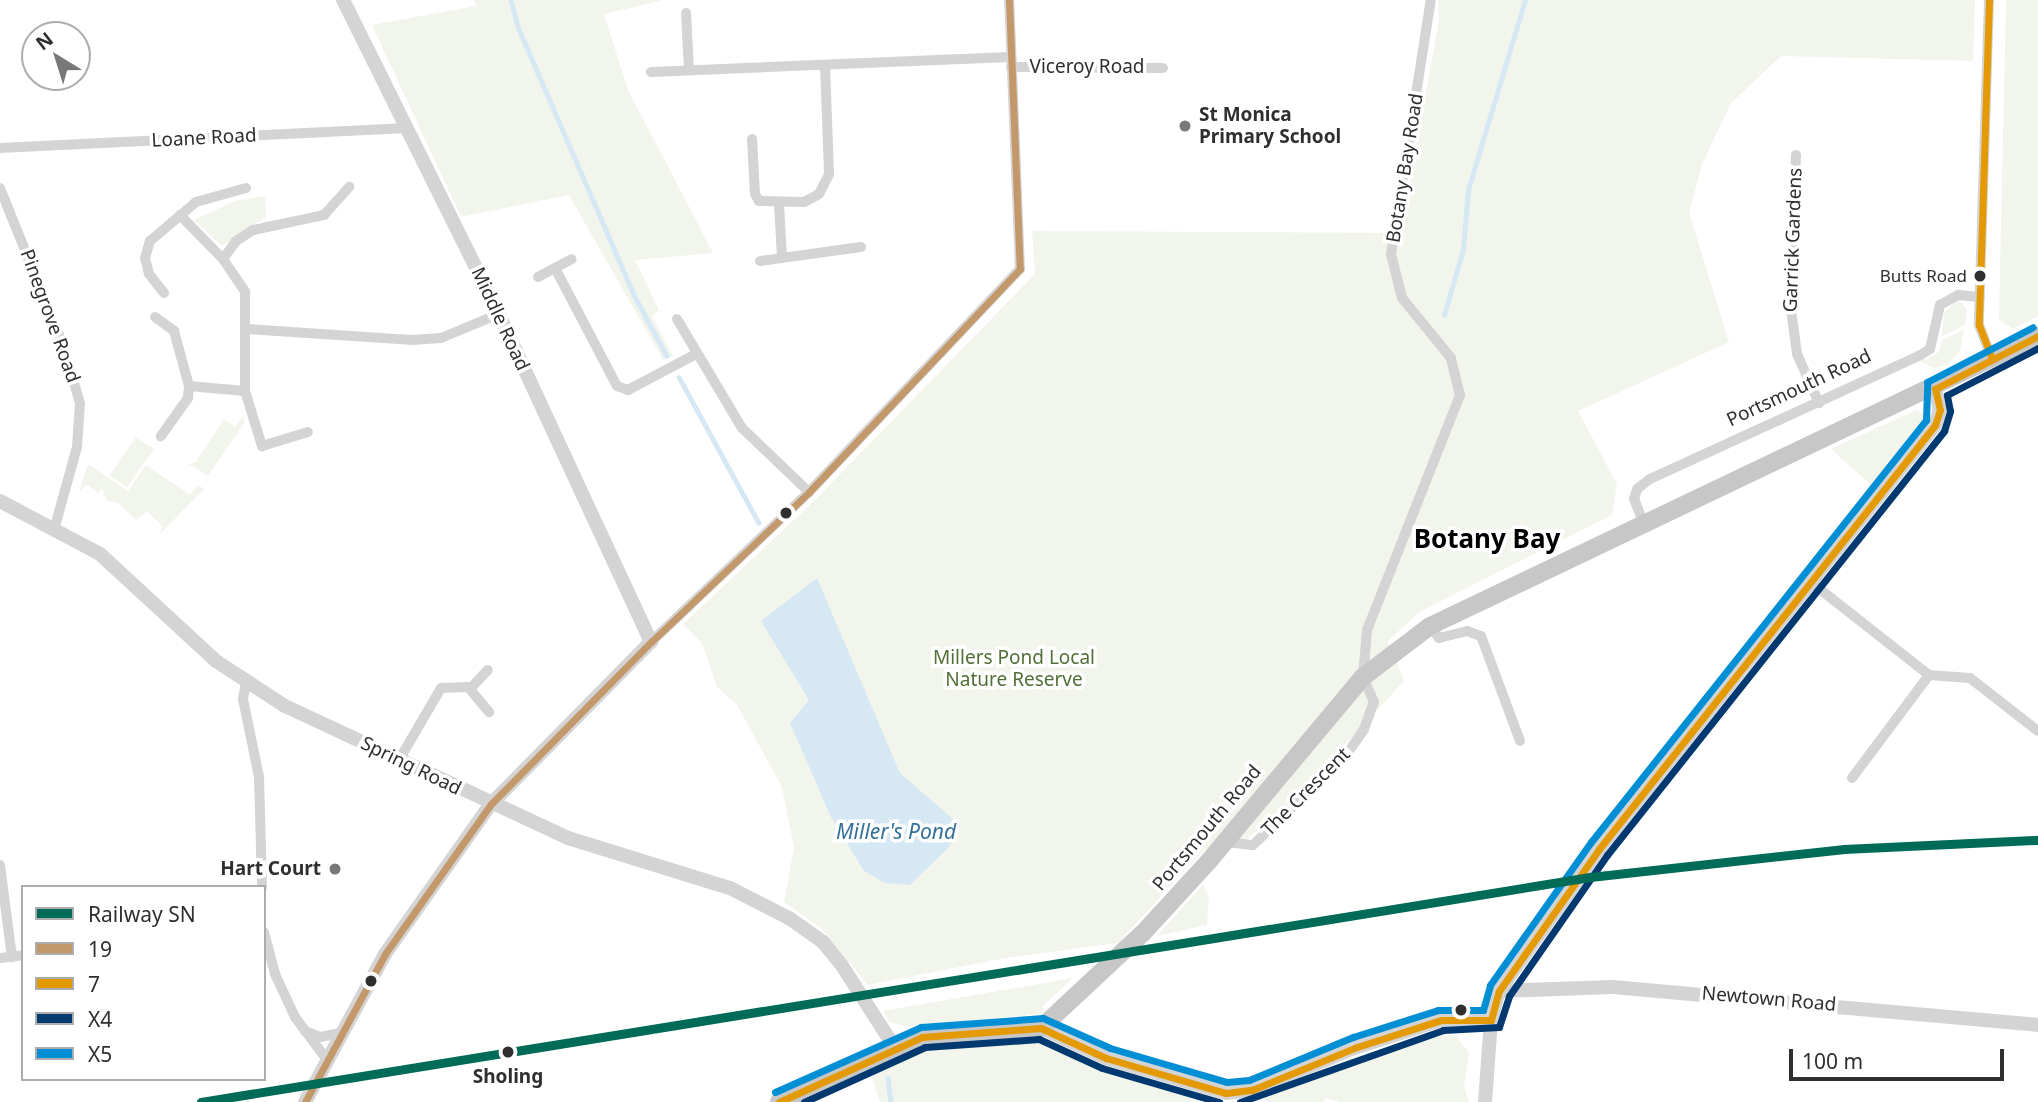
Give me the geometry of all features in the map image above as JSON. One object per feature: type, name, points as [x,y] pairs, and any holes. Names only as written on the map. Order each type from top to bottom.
[{"type":"main road","name":"Portsmouth Road","points":[[1041,1028],[1143,933],[1227,842],[1363,677],[1430,625],[1643,522],[1935,389],[1992,356],[2038,336]]},
{"type":"main road","points":[[779,1102],[922,1037],[1041,1028]]},
{"type":"street","name":"Middle Road","points":[[343,0],[499,314],[650,642]]},
{"type":"street","points":[[305,1102],[385,954],[491,804],[650,642],[809,492],[1020,269],[1009,0]]},
{"type":"street","name":"Botany Bay Road","points":[[1363,677],[1367,630],[1461,395],[1451,358],[1402,298],[1391,254],[1431,0]]},
{"type":"street","points":[[1989,0],[1979,325],[1992,356]]},
{"type":"street","points":[[686,13],[689,70]]},
{"type":"street","name":"Viceroy Road","points":[[651,72],[825,65],[1010,62],[1163,68]]},
{"type":"street","points":[[752,139],[756,197],[764,204],[810,201],[828,179],[825,65]]},
{"type":"street","name":"Loane Road","points":[[0,148],[408,128]]},
{"type":"street","name":"Garrick Gardens","points":[[1796,155],[1790,312],[1797,354],[1819,403]]},
{"type":"street","points":[[223,259],[236,240],[253,230],[324,215],[349,187]]},
{"type":"street","name":"Pinegrove Road","points":[[0,188],[62,342],[80,403],[77,447],[54,530]]},
{"type":"street","points":[[164,293],[149,274],[146,247],[180,215],[207,197],[246,188]]},
{"type":"street","points":[[779,204],[782,258]]},
{"type":"street","points":[[180,215],[223,259],[245,292],[245,391],[262,446],[308,432]]},
{"type":"street","points":[[760,261],[861,247]]},
{"type":"street","points":[[538,276],[572,259]]},
{"type":"street","points":[[555,268],[617,386],[628,390],[696,354]]},
{"type":"street","name":"Portsmouth Road","points":[[1643,522],[1634,499],[1637,489],[1930,349],[1937,315],[1947,298],[1980,298]]},
{"type":"street","points":[[247,329],[411,340],[441,338],[499,314]]},
{"type":"street","points":[[155,317],[174,331],[189,386],[188,398],[161,436]]},
{"type":"street","points":[[677,319],[742,428],[809,492]]},
{"type":"street","points":[[189,386],[245,391]]},
{"type":"street","points":[[1485,1102],[1491,1020],[1499,990],[1535,935],[1599,849],[1935,425],[1940,410],[1935,389]]},
{"type":"street","name":"Spring Road","points":[[0,501],[117,567],[216,662],[246,683],[398,761],[568,838],[730,888],[789,918],[823,942],[841,964],[895,1048]]},
{"type":"street","points":[[1812,583],[1929,675],[1969,678],[2038,731]]},
{"type":"street","points":[[1430,625],[1439,639],[1467,631],[1481,636],[1520,741]]},
{"type":"street","points":[[470,689],[488,670]]},
{"type":"street","points":[[1852,778],[1929,675]]},
{"type":"street","name":"The Crescent","points":[[1227,842],[1253,845],[1344,758],[1364,729],[1374,702],[1363,677]]},
{"type":"street","points":[[246,683],[243,699],[259,777],[262,885]]},
{"type":"street","points":[[398,761],[436,692],[450,687],[470,689],[489,712]]},
{"type":"street","points":[[0,865],[11,957]]},
{"type":"street","points":[[266,940],[275,974],[325,1064]]},
{"type":"street","name":"Newtown Road","points":[[1499,990],[1618,988],[2038,1025]]},
{"type":"street","points":[[1041,1028],[1106,1058],[1226,1093],[1252,1090],[1357,1047],[1441,1020],[1491,1020]]},
{"type":"street","points":[[305,1031],[320,1037],[341,1033]]},
{"type":"green space","points":[[474,0],[664,0],[604,14],[628,90],[713,253],[635,260],[659,310],[652,316],[673,356],[663,360],[569,195],[461,217],[372,25],[476,6]]},
{"type":"green space","name":"Millers Pond Local Nature Reserve","points":[[1438,0],[1975,0],[1973,61],[1781,56],[1731,103],[1702,164],[1689,213],[1729,342],[1578,411],[1617,484],[1612,515],[1419,612],[1388,641],[1404,681],[1303,790],[1246,840],[1203,851],[1118,943],[1005,958],[868,985],[821,928],[784,902],[794,847],[782,787],[737,705],[717,687],[702,643],[683,624],[809,506],[1035,274],[1032,231],[1400,233],[1439,20]]},
{"type":"green space","points":[[2006,0],[2038,0],[2038,316],[2013,329],[1999,320]]},
{"type":"green space","points":[[265,196],[266,217],[222,246],[194,220],[235,201]]},
{"type":"green space","points":[[1959,300],[1967,310],[1965,325],[1942,336],[1944,312]]},
{"type":"green space","points":[[1964,330],[1960,351],[1947,365],[1934,368],[1921,362],[1939,352],[1942,340]]},
{"type":"green space","points":[[1916,410],[1924,414],[1923,419],[1871,485],[1831,449]]},
{"type":"green space","points":[[243,416],[245,422],[208,476],[189,464],[196,462],[224,419],[235,427]]},
{"type":"green space","points":[[136,437],[154,449],[127,487],[109,476]]},
{"type":"green space","points":[[88,464],[128,491],[146,465],[190,495],[198,485],[204,489],[160,534],[162,526],[147,511],[136,520],[117,502],[107,501],[102,488],[98,493],[87,484],[79,492]]},
{"type":"green space","points":[[1203,885],[1209,897],[1207,925],[1157,936]]},
{"type":"green space","points":[[1073,978],[1043,1006],[1042,1014],[905,1026],[889,1022],[883,1011]]},
{"type":"green space","points":[[1455,1035],[1469,1053],[1464,1086],[1469,1102],[1339,1102],[1326,1098],[1323,1102],[1265,1102],[1264,1091],[1346,1060],[1413,1039]]},
{"type":"green space","points":[[1025,1036],[1192,1093],[1190,1102],[880,1102],[872,1077],[883,1060],[928,1044]]},
{"type":"water","name":"Miller's Pond","points":[[817,578],[900,773],[961,826],[949,847],[910,885],[885,883],[864,871],[831,817],[790,723],[809,700],[761,621]]},
{"type":"waterway","points":[[511,0],[519,29],[634,295],[667,356]]},
{"type":"waterway","points":[[1444,315],[1463,249],[1468,190],[1525,0]]},
{"type":"waterway","points":[[679,377],[759,523]]},
{"type":"waterway","points":[[888,1078],[891,1102]]},
{"type":"rail line","name":"SN","points":[[201,1102],[1590,877],[1844,849],[2038,840]]},
{"type":"transit line","name":"19","points":[[1009,0],[1020,269]]},
{"type":"transit line","name":"7","points":[[1989,0],[1979,325],[1991,356]]},
{"type":"transit line","name":"19","points":[[305,1102],[385,954],[491,804],[651,642],[809,492],[1020,269]]},
{"type":"transit line","name":"X5","points":[[775,1092],[921,1027],[1043,1018],[1110,1048],[1227,1082],[1249,1080],[1353,1037],[1438,1010],[1483,1010],[1490,985],[1591,842],[1926,420],[1927,382],[2033,327]]},
{"type":"transit line","name":"7","points":[[779,1102],[922,1037],[1041,1028],[1106,1058],[1226,1093],[1252,1090],[1357,1047],[1441,1020],[1491,1020],[1499,991],[1599,849],[1935,425],[1940,410],[1935,389],[2038,336]]},
{"type":"transit line","name":"X4","points":[[1240,1102],[1443,1030],[1499,1027],[1509,996],[1607,855],[1944,431],[1950,411],[1947,395],[2038,348]]},
{"type":"transit line","name":"X4","points":[[804,1102],[925,1047],[1039,1039],[1102,1068],[1219,1102]]},
{"type":"place","name":"St Monica Primary School","points":[[1185,126]]},
{"type":"place","name":"Butts Road","points":[[1980,276]]},
{"type":"place","name":"Hart Court","points":[[335,869]]},
{"type":"place","name":"Sholing","points":[[508,1052]]},
{"type":"district","name":"Botany Bay","points":[[1487,539]]}]
